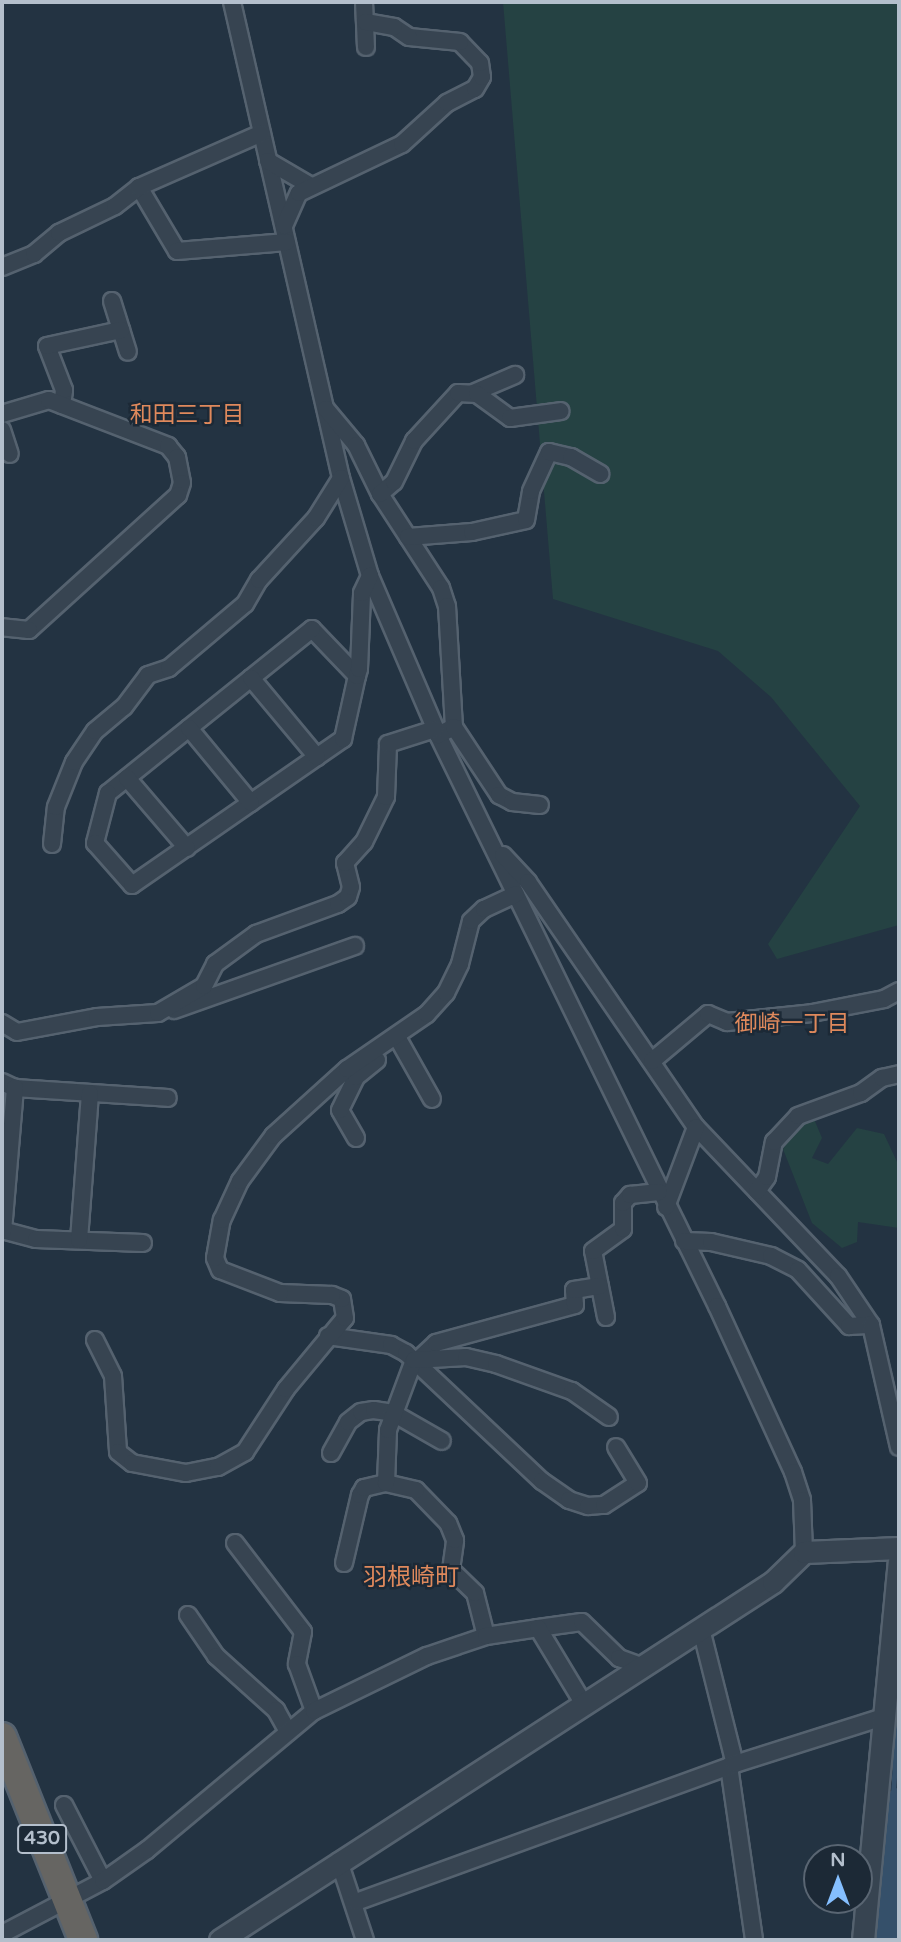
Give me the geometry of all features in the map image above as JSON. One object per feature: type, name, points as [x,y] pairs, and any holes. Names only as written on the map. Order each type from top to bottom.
[{"type":"highway","name":"430","points":[[2,1737],[83,1940]]},
{"type":"street","points":[[232,2],[341,478],[370,576],[436,732],[492,842],[793,1472],[803,1500],[804,1552]]},
{"type":"street","points":[[364,2],[366,47]]},
{"type":"street","points":[[285,235],[299,192],[402,144],[447,103],[475,89],[482,78],[480,63],[460,42],[409,37],[394,27],[365,22]]},
{"type":"street","points":[[2,267],[34,254],[59,233],[115,206],[139,187],[262,133]]},
{"type":"street","points":[[268,160],[311,186]]},
{"type":"street","points":[[139,187],[177,251],[285,235]]},
{"type":"street","points":[[112,301],[128,352]]},
{"type":"street","points":[[62,405],[64,390],[47,346],[121,330]]},
{"type":"street","points":[[380,494],[394,482],[414,441],[448,399],[458,393],[473,393],[515,375]]},
{"type":"street","points":[[473,393],[510,418],[561,411]]},
{"type":"street","points":[[2,414],[38,401],[62,405],[169,446],[177,457],[182,483],[178,495],[29,630],[2,628]]},
{"type":"street","points":[[325,407],[356,445],[380,494],[441,588],[447,606],[454,727],[499,795],[512,802],[540,805]]},
{"type":"street","points":[[2,430],[10,454]]},
{"type":"street","points":[[408,537],[472,532],[526,520],[531,491],[550,452],[571,457],[600,474]]},
{"type":"street","points":[[51,844],[56,807],[74,762],[95,731],[124,707],[148,675],[169,668],[245,604],[259,580],[316,518],[341,478]]},
{"type":"street","points":[[357,676],[312,629],[108,793],[95,844],[132,885],[343,739],[357,676],[362,593],[370,576]]},
{"type":"street","points":[[251,678],[317,757]]},
{"type":"street","points":[[158,1013],[204,986],[215,964],[250,938],[348,897],[351,887],[345,863],[364,842],[386,797],[388,744],[454,727]]},
{"type":"street","points":[[189,728],[251,803]]},
{"type":"street","points":[[128,778],[187,848]]},
{"type":"street","points":[[492,842],[528,882],[696,1127],[838,1276],[871,1325],[899,1447]]},
{"type":"street","points":[[356,1138],[340,1110],[356,1077],[398,1041],[446,993],[460,964],[471,921],[484,909],[516,894]]},
{"type":"street","points":[[2,1023],[17,1032],[97,1017],[158,1013],[184,1008],[355,946]]},
{"type":"street","points":[[652,1061],[708,1014],[727,1023],[812,1013],[884,999],[899,991]]},
{"type":"street","points":[[398,1041],[432,1099]]},
{"type":"street","points":[[95,1340],[113,1376],[118,1452],[132,1463],[186,1473],[218,1467],[246,1452],[286,1389],[345,1318],[342,1299],[280,1293],[220,1270],[215,1258],[222,1220],[240,1181],[273,1136],[347,1069],[398,1041]]},
{"type":"street","points":[[757,1191],[768,1177],[774,1142],[798,1116],[899,1073]]},
{"type":"street","points":[[142,1243],[36,1239],[3,1231],[8,1085],[168,1098]]},
{"type":"street","points":[[79,1240],[90,1093]]},
{"type":"street","points":[[663,1200],[696,1127]]},
{"type":"street","points":[[606,1317],[593,1251],[623,1229],[623,1203],[630,1195],[663,1200]]},
{"type":"street","points":[[684,1241],[711,1242],[771,1256],[798,1270],[849,1326],[871,1325]]},
{"type":"street","points":[[386,1483],[386,1444],[393,1413],[417,1359],[436,1343],[575,1305],[574,1290],[600,1286]]},
{"type":"street","points":[[328,1336],[391,1345],[417,1359],[542,1481],[569,1500],[604,1504],[638,1483],[616,1447]]},
{"type":"street","points":[[417,1359],[466,1357],[496,1364],[572,1391],[608,1417]]},
{"type":"street","points":[[331,1453],[348,1422],[361,1412],[393,1413],[442,1441]]},
{"type":"street","points":[[344,1563],[360,1495],[375,1483],[416,1490],[448,1523],[455,1540],[451,1570],[475,1592],[486,1636]]},
{"type":"street","points":[[235,1543],[303,1632],[297,1664],[314,1711]]},
{"type":"street","points":[[220,1940],[774,1582],[804,1552],[899,1548]]},
{"type":"street","points":[[863,1940],[899,1562]]},
{"type":"street","points":[[188,1615],[216,1656],[276,1710],[288,1732]]},
{"type":"street","points":[[2,1934],[103,1881],[147,1850],[314,1711],[427,1656],[486,1636],[582,1622],[620,1658],[644,1667]]},
{"type":"street","points":[[538,1628],[585,1706]]},
{"type":"street","points":[[701,1629],[732,1765],[754,1940]]},
{"type":"street","points":[[356,1902],[732,1765],[886,1716]]},
{"type":"street","points":[[64,1805],[103,1881]]},
{"type":"street","points":[[339,1861],[356,1902],[365,1940]]},
{"type":"green space","points":[[503,2],[899,2],[899,925],[777,959],[768,944],[860,806],[771,697],[718,651],[553,599]]},
{"type":"green space","points":[[814,1119],[822,1138],[812,1158],[828,1164],[857,1128],[884,1134],[899,1166],[899,1228],[858,1222],[857,1242],[842,1248],[812,1223],[783,1149],[797,1127]]},
{"type":"water","points":[[899,1787],[899,1940],[874,1940],[887,1793]]},
{"type":"waterway","points":[[893,1795],[899,1691]]},
{"type":"district","name":"和田三丁目","points":[[187,415]]},
{"type":"district","name":"御崎一丁目","points":[[792,1024]]},
{"type":"district","name":"羽根崎町","points":[[411,1578]]}]
